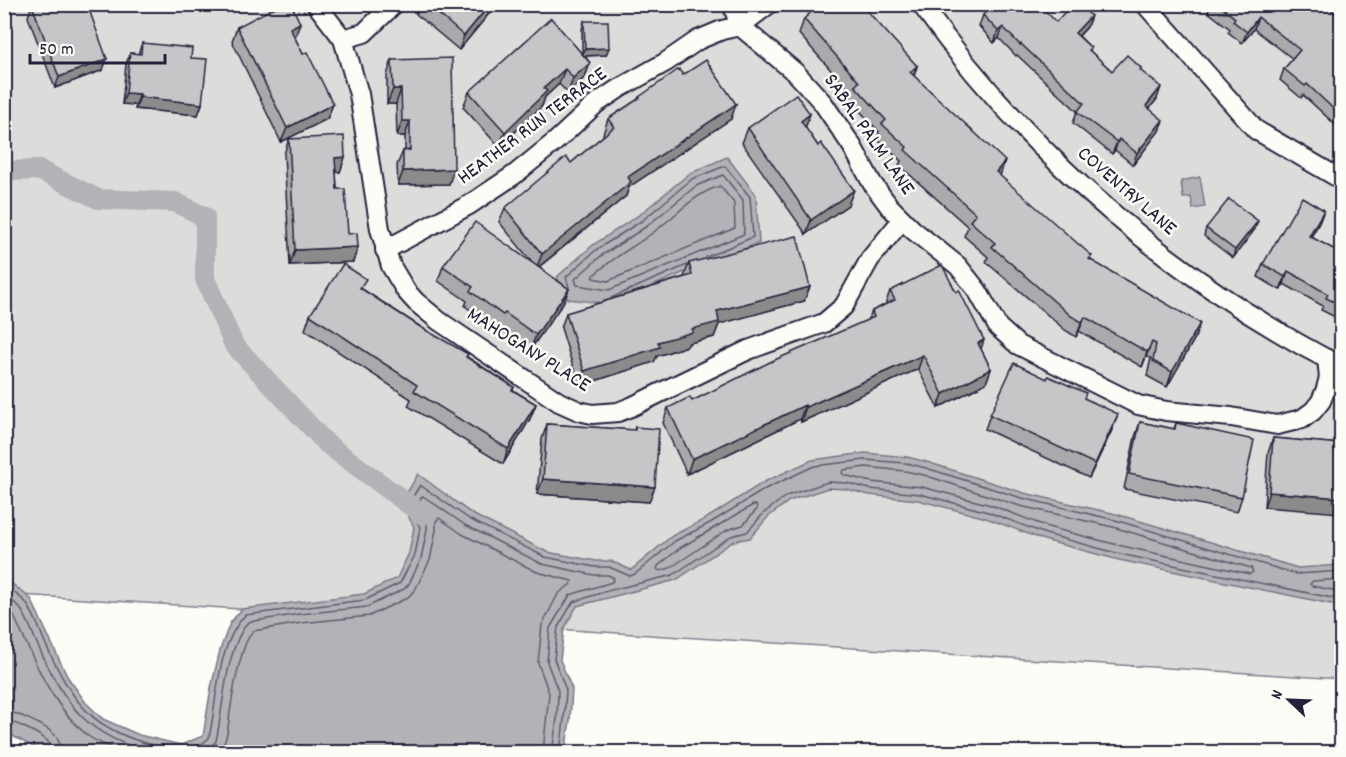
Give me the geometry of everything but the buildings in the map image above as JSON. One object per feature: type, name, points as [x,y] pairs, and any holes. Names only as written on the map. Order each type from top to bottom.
[{"type":"street","points":[[316,4],[343,39],[364,33],[394,4]]},
{"type":"street","points":[[732,4],[740,26]]},
{"type":"street","name":"HEATHER RUN TERRACE","points":[[385,250],[469,205],[514,175],[597,104],[618,89],[666,62],[698,40],[722,30],[740,26],[769,4]]},
{"type":"street","name":"COVENTRY LANE","points":[[921,4],[983,85],[1031,137],[1082,186],[1135,232],[1191,275],[1250,315],[1334,363]]},
{"type":"street","points":[[1145,4],[1256,130],[1341,180]]},
{"type":"street","name":"SABAL PALM LANE","points":[[740,26],[796,74],[823,103],[852,146],[872,183],[902,220],[958,266],[977,290],[998,327],[1018,345],[1138,405],[1166,411],[1231,417],[1278,425],[1302,419],[1313,411],[1321,401],[1334,363]]},
{"type":"street","name":"MAHOGANY PLACE","points":[[343,39],[359,94],[385,250],[391,266],[406,291],[439,321],[559,402],[579,411],[605,414],[631,407],[748,350],[824,323],[844,306],[870,259],[902,220]]},
{"type":"shaded area","points":[[4,5],[1341,5],[1341,679],[5,594]]},
{"type":"water","points":[[727,157],[756,195],[759,243],[611,304],[568,299],[557,277],[593,245],[639,215],[689,174]]},
{"type":"water","points":[[1200,177],[1205,207],[1193,209],[1191,197],[1183,198],[1181,181]]},
{"type":"water","points":[[865,453],[907,457],[927,462],[1024,493],[1116,514],[1298,568],[1341,565],[1341,606],[1119,560],[1044,540],[986,518],[918,500],[828,488],[789,501],[768,517],[750,538],[734,541],[676,580],[577,606],[564,629],[560,660],[572,689],[565,752],[362,752],[340,750],[320,752],[43,752],[5,732],[5,578],[31,599],[67,676],[86,703],[103,719],[139,735],[181,745],[203,736],[220,650],[230,623],[242,609],[364,594],[397,578],[409,553],[414,527],[401,503],[418,474],[472,514],[547,552],[596,561],[611,561],[631,570],[672,536],[707,518],[764,482],[812,460]]},
{"type":"waterway","points":[[4,171],[39,170],[98,199],[175,202],[205,217],[205,279],[234,345],[327,444],[423,515]]}]
